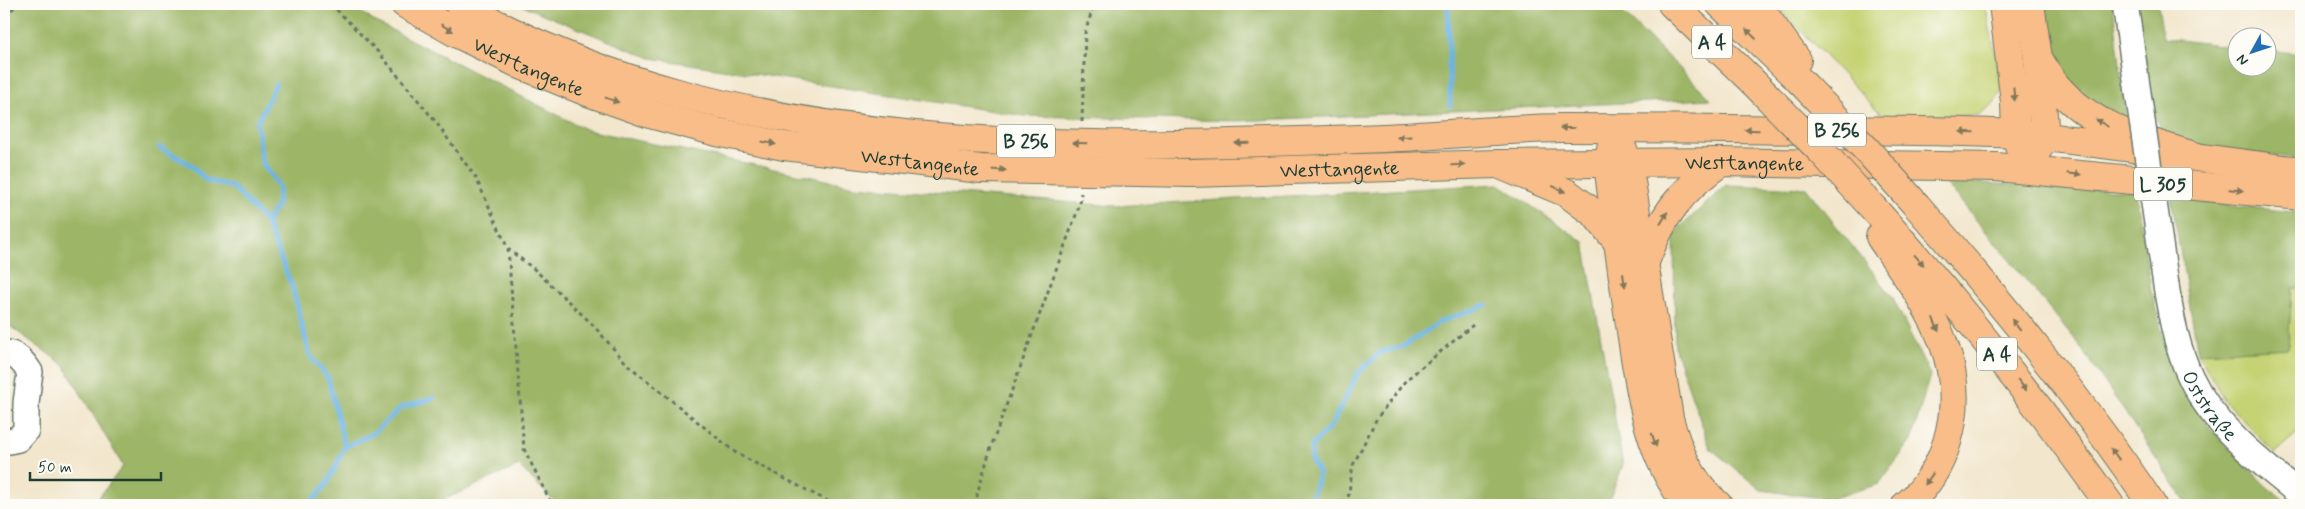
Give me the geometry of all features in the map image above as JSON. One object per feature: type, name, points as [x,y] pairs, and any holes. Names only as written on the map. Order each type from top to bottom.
[{"type":"main road","name":"Westtangente","points":[[405,4],[458,34],[521,65],[585,91],[650,114],[717,132],[784,146],[853,156],[991,170],[1190,173],[1498,164],[1721,162],[2026,169],[2301,196]]},
{"type":"main road","name":"Westtangente","points":[[459,4],[533,41],[596,66],[660,88],[725,106],[791,119],[858,128],[985,140],[1117,144],[1250,143],[1557,128],[1971,132],[2045,137],[2301,171]]},
{"type":"main road","name":"A 4","points":[[1672,4],[1823,153],[1868,211],[1980,333],[2064,440],[2110,505]]},
{"type":"main road","name":"A 4","points":[[1720,4],[1805,80],[1917,206],[2013,320],[2092,422],[2152,505]]},
{"type":"main road","points":[[1757,4],[1805,80]]},
{"type":"main road","points":[[2003,4],[2015,102],[2016,135],[2026,169]]},
{"type":"main road","points":[[2026,169],[2045,137],[2038,58],[2030,4]]},
{"type":"main road","points":[[2038,58],[2059,90],[2077,106],[2108,127],[2197,157]]},
{"type":"main road","points":[[1615,129],[1618,163],[1618,241],[1641,396],[1662,463],[1678,494],[1688,505]]},
{"type":"main road","points":[[1645,262],[1656,232],[1673,204],[1695,181],[1721,162]]},
{"type":"main road","points":[[1618,163],[1645,262],[1658,362],[1676,444],[1688,470],[1705,494],[1718,505]]},
{"type":"main road","points":[[1498,164],[1567,193],[1595,214],[1618,241]]},
{"type":"main road","points":[[1868,211],[1931,312],[1952,368],[1955,396],[1952,425],[1944,453],[1930,478],[1906,505]]},
{"type":"street","name":"Oststraße","points":[[2125,4],[2172,323],[2181,353],[2191,378],[2205,402],[2221,423],[2246,448],[2301,495]]},
{"type":"street","points":[[4,353],[8,352],[21,359],[30,372],[26,403],[26,430],[18,439],[4,442]]},
{"type":"path","points":[[4,14],[20,4]]},
{"type":"path","points":[[331,4],[380,54],[440,128],[476,178],[508,249],[524,449],[552,505]]},
{"type":"path","points":[[1082,129],[1085,34],[1094,4]]},
{"type":"path","points":[[979,505],[977,494],[991,447],[1080,204],[1082,185]]},
{"type":"path","points":[[508,249],[534,269],[592,324],[628,366],[736,453],[835,505]]},
{"type":"path","points":[[1347,505],[1353,465],[1377,418],[1406,380],[1473,326]]},
{"type":"green space","points":[[4,4],[350,4],[372,20],[587,130],[855,186],[1115,206],[1499,184],[1584,242],[1623,465],[1607,505],[558,505],[519,466],[432,505],[93,505],[123,466],[64,365],[4,322]]},
{"type":"green space","points":[[518,4],[1440,4],[1464,7],[1463,4],[1614,4],[1711,99],[1237,121],[1025,116],[651,58]]},
{"type":"green space","points":[[1775,4],[1985,4],[2002,89],[1994,103],[1979,115],[1883,116]]},
{"type":"green space","points":[[2041,4],[2113,4],[2126,119],[2090,99],[2061,74],[2046,44]]},
{"type":"green space","points":[[2133,4],[2158,4],[2163,38],[2228,46],[2228,78],[2278,78],[2278,51],[2301,54],[2301,159],[2202,147],[2165,137],[2146,101]]},
{"type":"green space","points":[[1944,181],[2136,191],[2151,291],[2170,362],[2210,428],[2265,485],[2289,505],[2188,505],[2078,343]]},
{"type":"green space","points":[[1726,185],[1806,188],[1892,296],[1930,375],[1911,441],[1879,484],[1830,499],[1761,490],[1710,448],[1675,349],[1674,233]]},
{"type":"green space","points":[[2171,198],[2301,213],[2301,289],[2292,288],[2288,348],[2198,353]]},
{"type":"green space","points":[[2292,288],[2301,289],[2301,430],[2274,453],[2225,401],[2198,353],[2288,348]]},
{"type":"waterway","points":[[1448,4],[1450,105]]},
{"type":"waterway","points":[[266,222],[277,206],[279,187],[262,162],[257,123],[276,84]]},
{"type":"waterway","points":[[159,147],[191,165],[206,180],[233,187],[266,222],[292,286],[310,356],[328,378],[345,447],[328,482],[309,505]]},
{"type":"waterway","points":[[1308,505],[1319,474],[1311,459],[1312,445],[1331,426],[1358,373],[1381,352],[1404,346],[1440,322],[1486,305]]},
{"type":"waterway","points":[[345,447],[374,433],[402,407],[434,398]]}]
